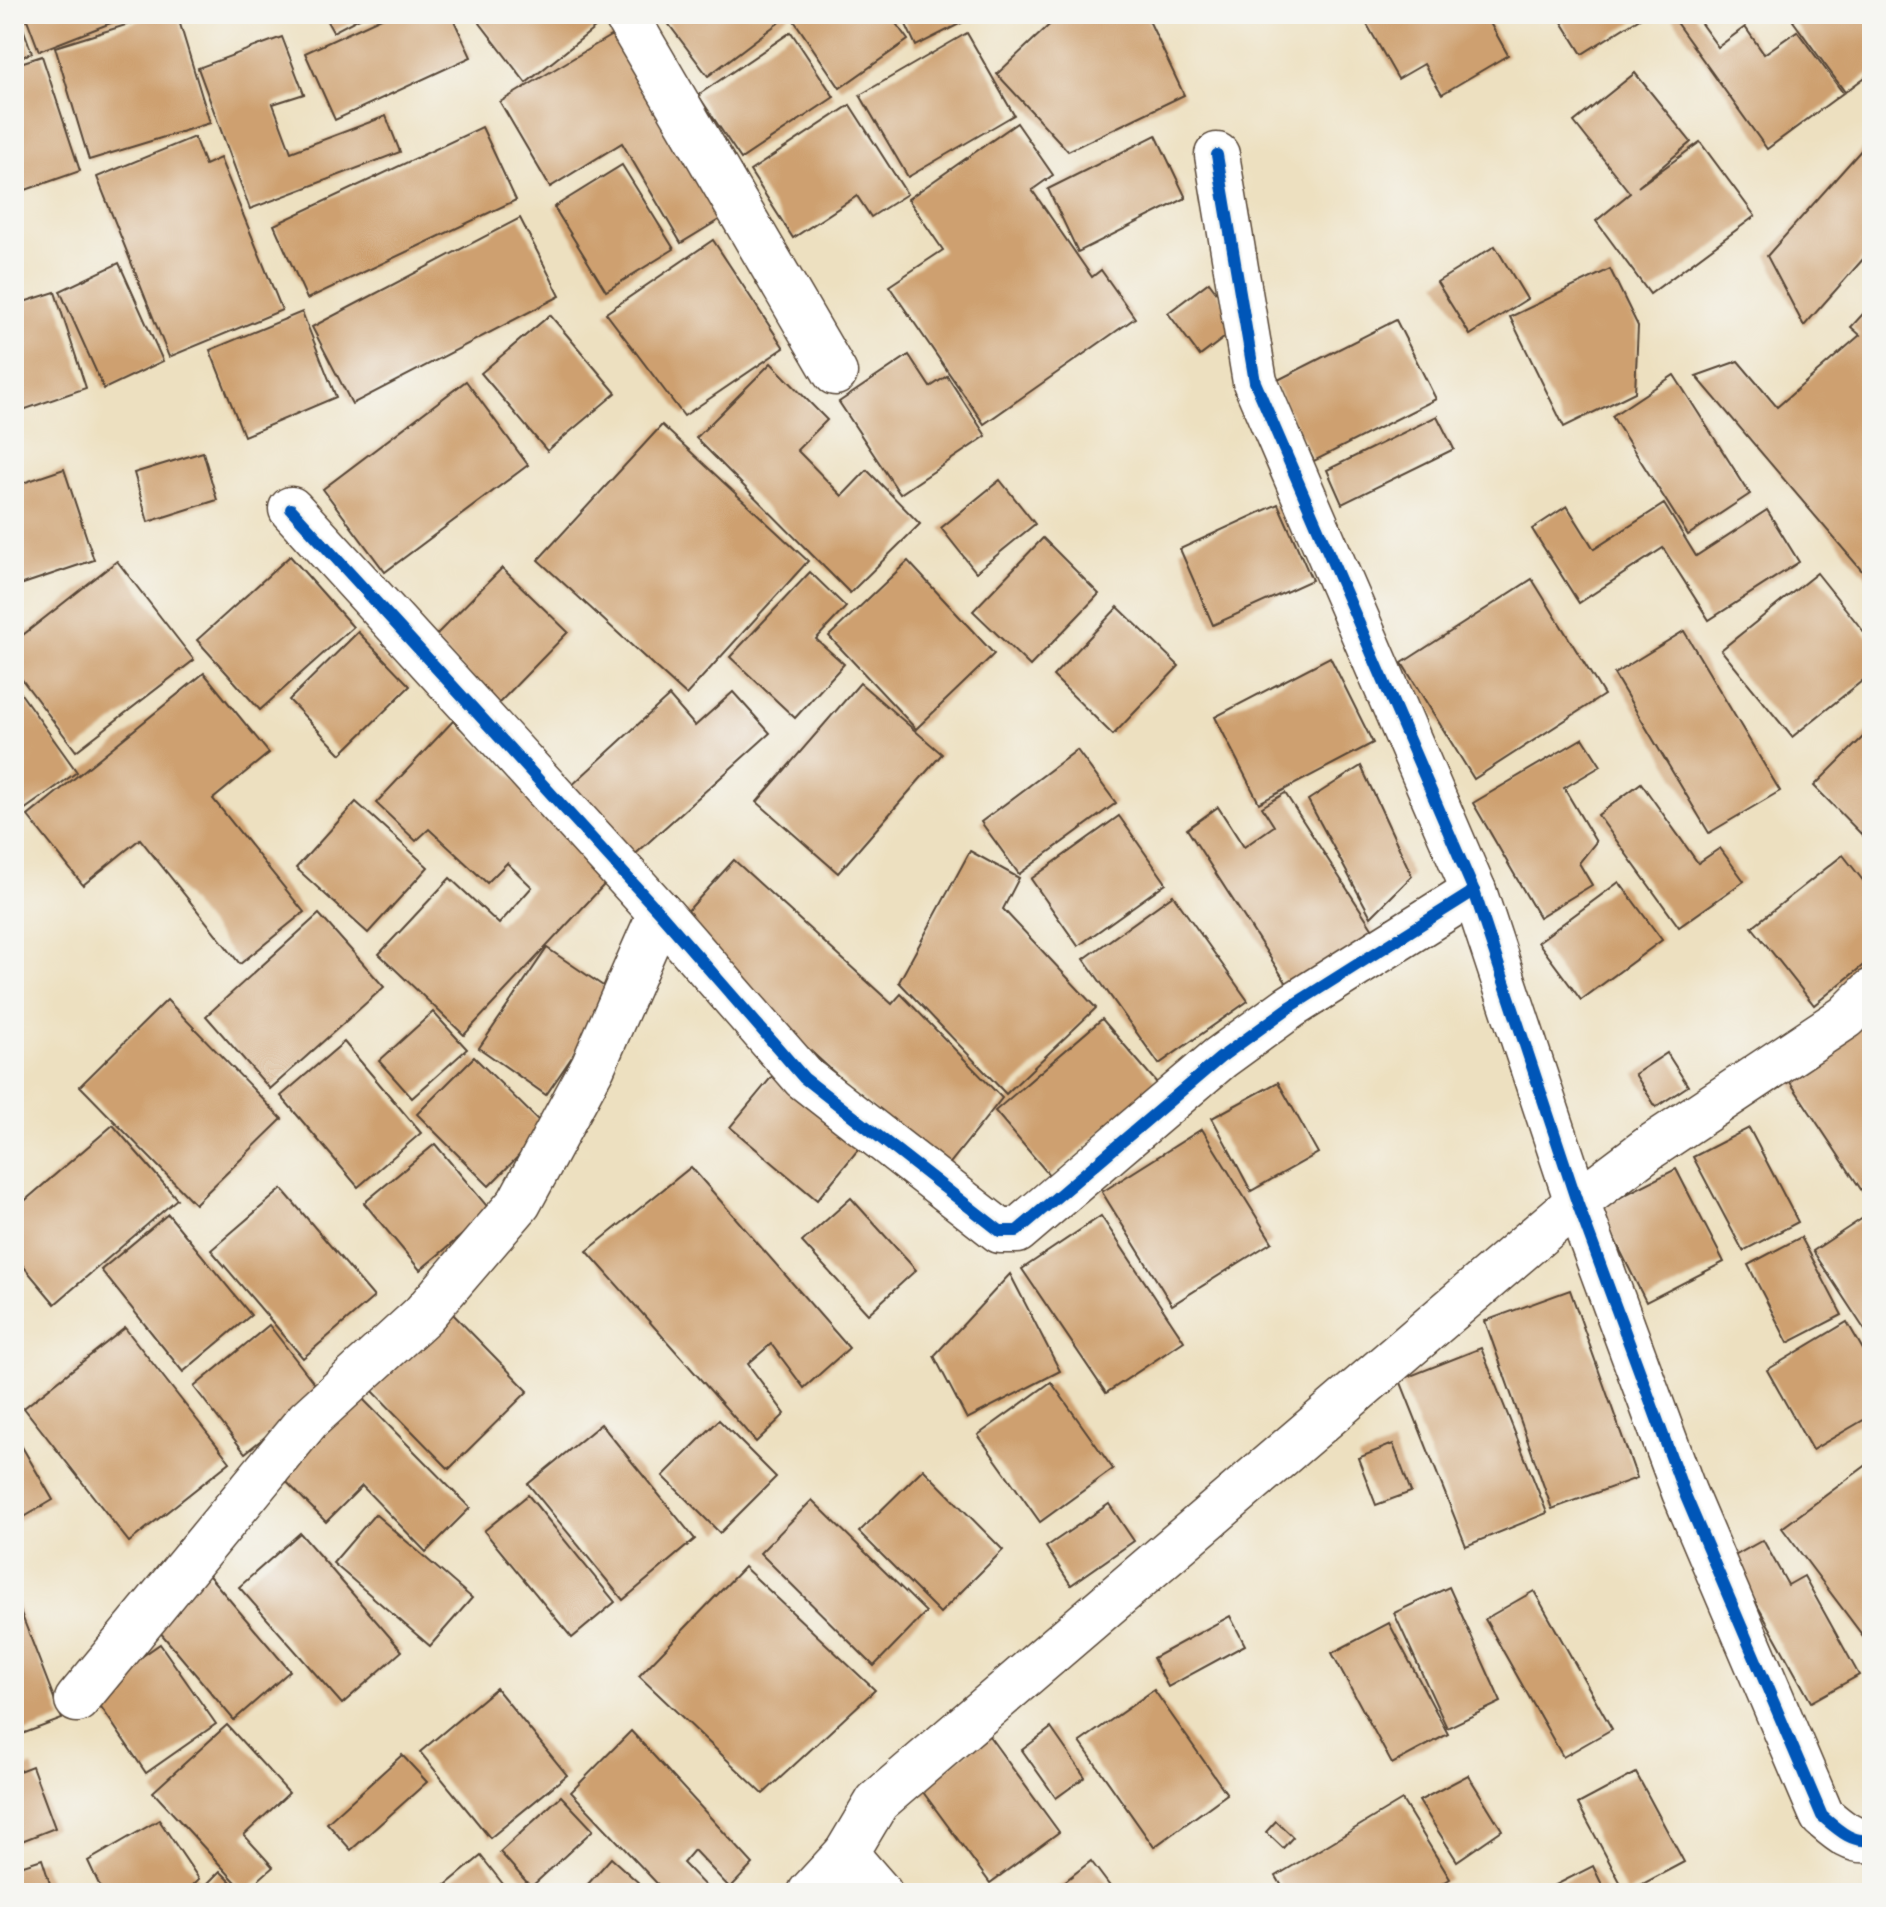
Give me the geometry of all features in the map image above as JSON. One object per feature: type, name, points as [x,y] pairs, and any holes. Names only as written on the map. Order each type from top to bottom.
[{"type":"street","points":[[625,14],[835,373]]},
{"type":"street","points":[[1217,155],[1255,382],[1474,891],[1577,1202],[1684,1492],[1822,1816],[1844,1834],[1869,1848]]},
{"type":"street","points":[[291,509],[660,913],[804,1078],[1000,1231],[1017,1231],[1220,1058],[1290,1007],[1474,891]]},
{"type":"street","points":[[77,1700],[308,1420],[423,1315],[519,1203],[593,1066],[660,913]]},
{"type":"street","points":[[810,1893],[846,1854],[877,1802],[1577,1202],[1649,1148],[1846,1017],[1872,991]]},
{"type":"street","points":[[846,1854],[880,1893]]},
{"type":"building","points":[[14,14],[18,14],[32,53],[14,59]]},
{"type":"building","points":[[25,14],[134,14],[39,51]]},
{"type":"building","points":[[161,14],[177,14],[210,123],[89,160],[55,47]]},
{"type":"building","points":[[323,14],[367,14],[333,32]]},
{"type":"building","points":[[390,14],[451,14],[471,57],[335,120],[305,53]]},
{"type":"building","points":[[473,14],[602,14],[606,19],[526,83]]},
{"type":"building","points":[[661,14],[790,14],[708,76]]},
{"type":"building","points":[[800,14],[889,14],[908,40],[840,88],[793,19]]},
{"type":"building","points":[[901,14],[979,14],[916,46]]},
{"type":"building","points":[[1061,14],[1146,14],[1184,95],[1068,151],[997,74]]},
{"type":"building","points":[[1361,14],[1485,14],[1508,55],[1442,94],[1424,64],[1398,79]]},
{"type":"building","points":[[1557,14],[1646,14],[1582,54]]},
{"type":"building","points":[[1670,14],[1694,14],[1718,47],[1745,27],[1764,54],[1797,31],[1843,93],[1767,149]]},
{"type":"building","points":[[1802,14],[1872,14],[1872,72],[1845,92],[1793,21]]},
{"type":"building","points":[[791,32],[834,97],[741,159],[698,95]]},
{"type":"building","points":[[967,33],[1014,115],[908,177],[860,95]]},
{"type":"building","points":[[612,35],[722,218],[681,243],[622,143],[550,187],[500,102]]},
{"type":"building","points":[[282,37],[304,94],[273,104],[291,152],[386,116],[400,152],[250,209],[198,68]]},
{"type":"building","points":[[42,56],[80,171],[14,194],[14,65]]},
{"type":"building","points":[[1635,73],[1691,142],[1638,187],[1700,142],[1755,216],[1650,294],[1596,221],[1630,193],[1574,122]]},
{"type":"building","points":[[850,105],[907,194],[871,217],[857,196],[793,238],[750,171]]},
{"type":"building","points":[[1017,123],[1053,175],[1032,190],[1092,277],[1101,270],[1135,318],[984,424],[889,286],[943,250],[908,199]]},
{"type":"building","points":[[482,127],[516,200],[307,299],[274,225]]},
{"type":"building","points":[[1156,135],[1186,198],[1078,252],[1048,189]]},
{"type":"building","points":[[194,137],[205,165],[220,158],[282,310],[169,357],[97,177]]},
{"type":"building","points":[[1872,138],[1872,249],[1804,326],[1767,256]]},
{"type":"building","points":[[622,165],[674,249],[606,291],[554,207]]},
{"type":"building","points":[[520,218],[560,296],[352,404],[312,327]]},
{"type":"building","points":[[713,240],[784,348],[684,416],[606,313]]},
{"type":"building","points":[[1495,246],[1527,299],[1470,335],[1437,282]]},
{"type":"building","points":[[119,263],[163,361],[104,389],[60,291]]},
{"type":"building","points":[[1610,269],[1638,326],[1635,392],[1564,427],[1510,317]]},
{"type":"building","points":[[1209,282],[1241,325],[1200,356],[1168,313]]},
{"type":"building","points":[[55,292],[86,388],[20,411],[14,394],[14,305]]},
{"type":"building","points":[[1872,304],[1872,575],[1868,578],[1696,376],[1738,361],[1777,407],[1860,335],[1851,327]]},
{"type":"building","points":[[302,312],[336,397],[244,436],[210,350]]},
{"type":"building","points":[[550,315],[616,393],[547,451],[481,373]]},
{"type":"building","points":[[1396,320],[1436,399],[1314,461],[1274,382]]},
{"type":"building","points":[[909,355],[930,387],[947,376],[986,436],[900,494],[839,402]]},
{"type":"building","points":[[771,363],[827,420],[797,450],[842,496],[867,470],[920,524],[850,593],[696,438]]},
{"type":"building","points":[[1674,375],[1750,494],[1688,535],[1612,416]]},
{"type":"building","points":[[466,381],[528,465],[385,572],[323,489]]},
{"type":"building","points":[[1437,416],[1454,449],[1342,504],[1327,470]]},
{"type":"building","points":[[662,425],[808,561],[686,695],[538,560]]},
{"type":"building","points":[[203,452],[217,500],[148,522],[134,473]]},
{"type":"building","points":[[64,469],[94,560],[14,587],[14,486]]},
{"type":"building","points":[[1000,480],[1035,524],[976,572],[941,528]]},
{"type":"building","points":[[1278,504],[1312,580],[1213,625],[1180,549]]},
{"type":"building","points":[[1664,504],[1696,556],[1767,510],[1799,562],[1709,620],[1663,548],[1579,603],[1532,529],[1567,506],[1594,549]]},
{"type":"building","points":[[1043,538],[1099,594],[1030,666],[973,611]]},
{"type":"building","points":[[290,556],[353,627],[260,710],[197,640]]},
{"type":"building","points":[[117,561],[194,660],[76,751],[14,669],[14,642]]},
{"type":"building","points":[[908,561],[994,654],[916,729],[829,636]]},
{"type":"building","points":[[502,568],[568,632],[498,704],[432,639]]},
{"type":"building","points":[[810,572],[846,607],[816,639],[844,664],[795,718],[730,657]]},
{"type":"building","points":[[1817,573],[1872,642],[1872,673],[1792,737],[1721,650]]},
{"type":"building","points":[[1532,579],[1604,695],[1474,779],[1402,663]]},
{"type":"building","points":[[1118,607],[1179,666],[1113,735],[1053,676]]},
{"type":"building","points":[[1684,631],[1780,791],[1709,833],[1614,674]]},
{"type":"building","points":[[358,632],[410,686],[341,754],[289,700]]},
{"type":"building","points":[[1330,657],[1373,743],[1259,803],[1215,717]]},
{"type":"building","points":[[204,673],[269,753],[213,799],[304,912],[240,964],[140,839],[83,885],[28,816]]},
{"type":"building","points":[[860,683],[942,754],[838,873],[757,802]]},
{"type":"building","points":[[14,684],[77,772],[14,817]]},
{"type":"building","points":[[733,692],[770,733],[631,858],[569,788],[669,696],[695,726]]},
{"type":"building","points":[[453,721],[615,873],[464,1035],[379,954],[450,878],[499,924],[532,887],[507,863],[487,883],[429,829],[416,841],[376,803]]},
{"type":"building","points":[[1868,732],[1872,736],[1872,845],[1814,786]]},
{"type":"building","points":[[1583,738],[1601,766],[1564,788],[1596,842],[1579,863],[1592,885],[1539,917],[1473,803]]},
{"type":"building","points":[[1077,750],[1116,803],[1019,874],[981,822]]},
{"type":"building","points":[[1361,766],[1412,876],[1371,917],[1308,800]]},
{"type":"building","points":[[1641,783],[1698,863],[1720,848],[1744,881],[1679,927],[1598,815]]},
{"type":"building","points":[[1285,793],[1378,937],[1293,993],[1187,829],[1218,807],[1244,847],[1274,826],[1262,807]]},
{"type":"building","points":[[356,802],[428,867],[368,933],[296,868]]},
{"type":"building","points":[[1119,816],[1166,883],[1078,946],[1031,879]]},
{"type":"building","points":[[970,851],[1019,878],[1003,909],[1096,1008],[1006,1094],[899,982]]},
{"type":"building","points":[[1843,855],[1872,892],[1872,958],[1814,1005],[1752,927]]},
{"type":"building","points":[[734,860],[892,1004],[901,994],[1002,1098],[943,1172],[674,926]]},
{"type":"building","points":[[1619,882],[1662,940],[1581,1000],[1538,942]]},
{"type":"building","points":[[1173,895],[1248,1001],[1159,1064],[1084,959]]},
{"type":"building","points":[[319,914],[384,987],[270,1089],[206,1016]]},
{"type":"building","points":[[547,948],[615,994],[546,1095],[479,1048]]},
{"type":"building","points":[[167,1000],[282,1119],[195,1204],[80,1086]]},
{"type":"building","points":[[433,1012],[467,1049],[412,1098],[379,1061]]},
{"type":"building","points":[[1872,1018],[1872,1202],[1870,1203],[1786,1076]]},
{"type":"building","points":[[1102,1019],[1157,1083],[1050,1176],[995,1111]]},
{"type":"building","points":[[344,1042],[421,1133],[358,1187],[281,1096]]},
{"type":"building","points":[[1667,1053],[1688,1086],[1656,1107],[1635,1074]]},
{"type":"building","points":[[474,1057],[546,1128],[489,1186],[417,1114]]},
{"type":"building","points":[[779,1068],[866,1140],[817,1200],[730,1127]]},
{"type":"building","points":[[1278,1082],[1318,1153],[1251,1191],[1212,1118]]},
{"type":"building","points":[[113,1125],[177,1199],[55,1304],[14,1255],[14,1210]]},
{"type":"building","points":[[1749,1128],[1798,1222],[1743,1251],[1693,1157]]},
{"type":"building","points":[[1202,1129],[1272,1242],[1172,1305],[1102,1192]]},
{"type":"building","points":[[435,1144],[491,1211],[420,1270],[364,1203]]},
{"type":"building","points":[[691,1167],[849,1348],[804,1388],[771,1344],[748,1364],[785,1414],[756,1442],[587,1251]]},
{"type":"building","points":[[1676,1169],[1724,1262],[1646,1302],[1599,1208]]},
{"type":"building","points":[[282,1189],[374,1297],[303,1358],[211,1250]]},
{"type":"building","points":[[851,1198],[916,1270],[868,1314],[802,1242]]},
{"type":"building","points":[[1872,1212],[1872,1341],[1813,1251]]},
{"type":"building","points":[[168,1214],[251,1315],[183,1372],[101,1270]]},
{"type":"building","points":[[1101,1216],[1184,1341],[1106,1393],[1022,1269]]},
{"type":"building","points":[[1801,1237],[1842,1315],[1788,1343],[1748,1265]]},
{"type":"building","points":[[1010,1274],[1060,1371],[967,1419],[934,1356]]},
{"type":"building","points":[[1570,1290],[1637,1478],[1552,1509],[1485,1321]]},
{"type":"building","points":[[446,1307],[528,1391],[449,1469],[367,1385]]},
{"type":"building","points":[[1847,1322],[1872,1365],[1872,1415],[1812,1450],[1767,1370]]},
{"type":"building","points":[[269,1325],[321,1392],[245,1453],[194,1387]]},
{"type":"building","points":[[125,1328],[230,1462],[129,1542],[24,1408]]},
{"type":"building","points":[[1481,1348],[1547,1513],[1466,1546],[1400,1380]]},
{"type":"building","points":[[1051,1382],[1113,1469],[1040,1522],[978,1435]]},
{"type":"building","points":[[354,1390],[470,1508],[426,1552],[362,1486],[326,1522],[274,1469]]},
{"type":"building","points":[[719,1420],[776,1477],[720,1533],[663,1476]]},
{"type":"building","points":[[601,1424],[695,1539],[623,1600],[528,1484]]},
{"type":"building","points":[[14,1433],[53,1500],[14,1523]]},
{"type":"building","points":[[1393,1444],[1411,1492],[1376,1505],[1358,1458]]},
{"type":"building","points":[[1872,1461],[1872,1648],[1782,1528]]},
{"type":"building","points":[[923,1469],[1003,1550],[940,1613],[859,1532]]},
{"type":"building","points":[[528,1495],[615,1602],[572,1638],[484,1531]]},
{"type":"building","points":[[812,1500],[926,1612],[874,1666],[760,1553]]},
{"type":"building","points":[[1109,1504],[1134,1541],[1071,1585],[1046,1547]]},
{"type":"building","points":[[375,1514],[472,1598],[430,1646],[333,1563]]},
{"type":"building","points":[[300,1533],[402,1651],[342,1704],[239,1587]]},
{"type":"building","points":[[1763,1540],[1788,1585],[1804,1576],[1859,1675],[1811,1702],[1731,1558]]},
{"type":"building","points":[[744,1567],[875,1690],[763,1794],[639,1676]]},
{"type":"building","points":[[205,1571],[290,1671],[234,1720],[149,1619]]},
{"type":"building","points":[[1449,1587],[1501,1702],[1447,1728],[1394,1613]]},
{"type":"building","points":[[1534,1591],[1612,1729],[1563,1757],[1485,1619]]},
{"type":"building","points":[[14,1595],[62,1719],[14,1737]]},
{"type":"building","points":[[1230,1616],[1245,1645],[1168,1687],[1153,1658]]},
{"type":"building","points":[[1389,1623],[1448,1734],[1392,1764],[1332,1653]]},
{"type":"building","points":[[160,1644],[216,1724],[146,1773],[91,1692]]},
{"type":"building","points":[[496,1688],[567,1775],[490,1838],[420,1752]]},
{"type":"building","points":[[1154,1690],[1227,1794],[1154,1847],[1080,1742]]},
{"type":"building","points":[[227,1725],[289,1793],[244,1835],[273,1867],[245,1892],[153,1792]]},
{"type":"building","points":[[1051,1728],[1085,1777],[1056,1798],[1022,1750]]},
{"type":"building","points":[[631,1731],[753,1864],[730,1888],[694,1850],[683,1863],[712,1893],[666,1893],[571,1792]]},
{"type":"building","points":[[989,1736],[1059,1832],[990,1883],[920,1788]]},
{"type":"building","points":[[402,1755],[427,1782],[351,1850],[327,1823]]},
{"type":"building","points":[[32,1766],[55,1828],[14,1844],[14,1773]]},
{"type":"building","points":[[1636,1773],[1684,1862],[1626,1893],[1578,1804]]},
{"type":"building","points":[[1468,1775],[1502,1830],[1457,1861],[1419,1801]]},
{"type":"building","points":[[561,1796],[593,1830],[531,1887],[500,1852]]},
{"type":"building","points":[[1402,1800],[1450,1879],[1426,1893],[1286,1893],[1276,1876]]},
{"type":"building","points":[[159,1820],[199,1879],[185,1893],[103,1893],[88,1861]]},
{"type":"building","points":[[1276,1821],[1293,1837],[1283,1848],[1266,1832]]},
{"type":"building","points":[[481,1856],[510,1893],[436,1893]]},
{"type":"building","points":[[611,1858],[650,1893],[580,1893]]},
{"type":"building","points":[[42,1859],[53,1893],[14,1893],[14,1868]]},
{"type":"building","points":[[1091,1861],[1115,1893],[1050,1893]]},
{"type":"building","points":[[1593,1866],[1606,1893],[1540,1893]]},
{"type":"building","points":[[220,1871],[242,1893],[198,1893]]},
{"type":"cycle path","points":[[1217,155],[1255,382],[1474,891],[1577,1202],[1684,1492],[1822,1816],[1852,1838],[1872,1839]]},
{"type":"cycle path","points":[[291,509],[660,913],[804,1078],[1000,1231],[1017,1231],[1220,1058],[1290,1007],[1474,891]]}]
